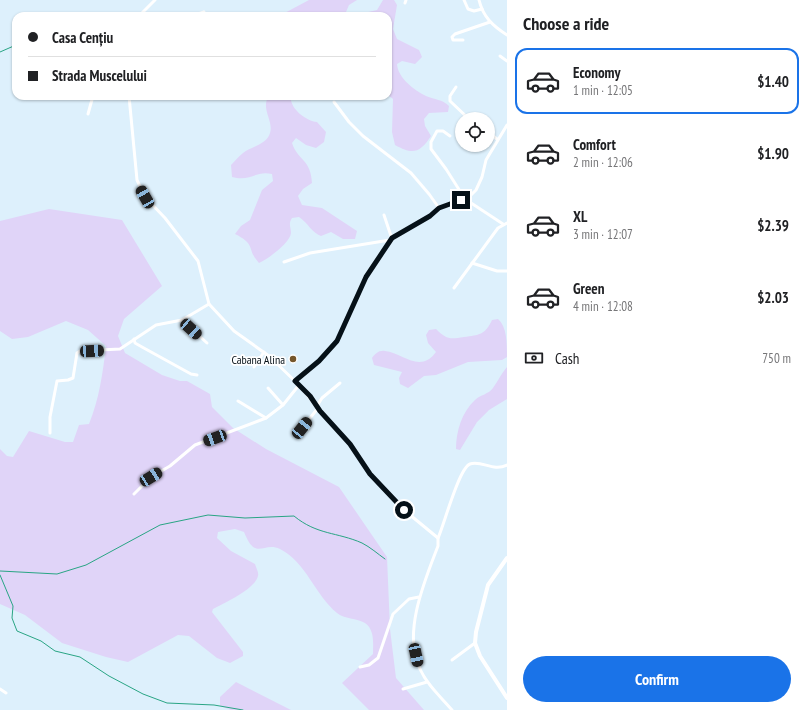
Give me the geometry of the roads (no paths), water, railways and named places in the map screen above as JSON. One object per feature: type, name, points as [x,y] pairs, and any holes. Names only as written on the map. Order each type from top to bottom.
[{"type":"main road","points":[[507,558],[488,585],[474,643],[480,656],[507,698]]},
{"type":"street","points":[[143,12],[155,0]]},
{"type":"street","points":[[464,0],[468,9],[474,11],[482,9]]},
{"type":"street","points":[[479,0],[482,9],[490,22],[507,35]]},
{"type":"street","points":[[463,40],[453,40],[452,37],[455,34],[490,22]]},
{"type":"street","points":[[500,56],[507,61]]},
{"type":"street","points":[[456,87],[450,96],[450,101],[462,112]]},
{"type":"street","points":[[88,114],[92,100]]},
{"type":"street","points":[[129,100],[137,180],[140,188],[145,197],[165,218],[195,257],[200,266],[209,304],[234,331],[264,352],[300,385],[317,407],[350,444],[370,474],[404,510],[438,538]]},
{"type":"street","points":[[334,102],[349,122],[363,136],[411,173],[439,208]]},
{"type":"street","points":[[284,262],[310,253],[391,239],[430,216],[439,208],[464,199],[472,194],[478,186],[486,160],[497,139],[507,125]]},
{"type":"street","points":[[450,136],[442,131],[437,131],[430,142],[431,149],[446,168],[464,199],[503,224]]},
{"type":"street","points":[[295,381],[319,361],[337,341],[366,277],[391,239],[384,215]]},
{"type":"street","points":[[454,288],[503,224],[507,223]]},
{"type":"street","points":[[472,263],[492,270],[507,271]]},
{"type":"street","points":[[50,433],[50,422],[57,381],[72,378],[77,353],[80,351],[120,349],[156,325],[182,320],[209,304]]},
{"type":"street","points":[[182,320],[207,343]]},
{"type":"street","points":[[134,339],[137,344],[190,374],[197,375]]},
{"type":"street","points":[[254,367],[264,352]]},
{"type":"street","points":[[302,428],[322,398],[340,383]]},
{"type":"street","points":[[134,494],[151,477],[170,466],[195,445],[266,418],[283,405],[300,385]]},
{"type":"street","points":[[268,388],[283,405]]},
{"type":"street","points":[[238,402],[266,418]]},
{"type":"street","points":[[452,710],[427,682],[418,664],[415,646],[416,615],[419,597],[438,546],[438,538],[454,493],[468,466],[474,464],[497,468],[507,465]]},
{"type":"street","points":[[360,666],[369,665],[378,658],[393,614],[409,599],[419,597]]},
{"type":"street","points":[[452,660],[474,643]]},
{"type":"street","points":[[403,689],[427,682]]},
{"type":"street","points":[[0,689],[3,689],[6,693]]},
{"type":"waterway","points":[[0,52],[12,47]]},
{"type":"waterway","points":[[0,571],[57,574],[86,565],[160,525],[208,515],[245,518],[294,516],[311,527],[362,543],[385,559]]},
{"type":"waterway","points":[[0,575],[13,606],[12,618],[17,631],[41,641],[55,651],[80,657],[109,676],[143,694],[167,703],[214,705],[243,710]]},
{"type":"place","name":"Cabana Alina","points":[[293,359]]}]
